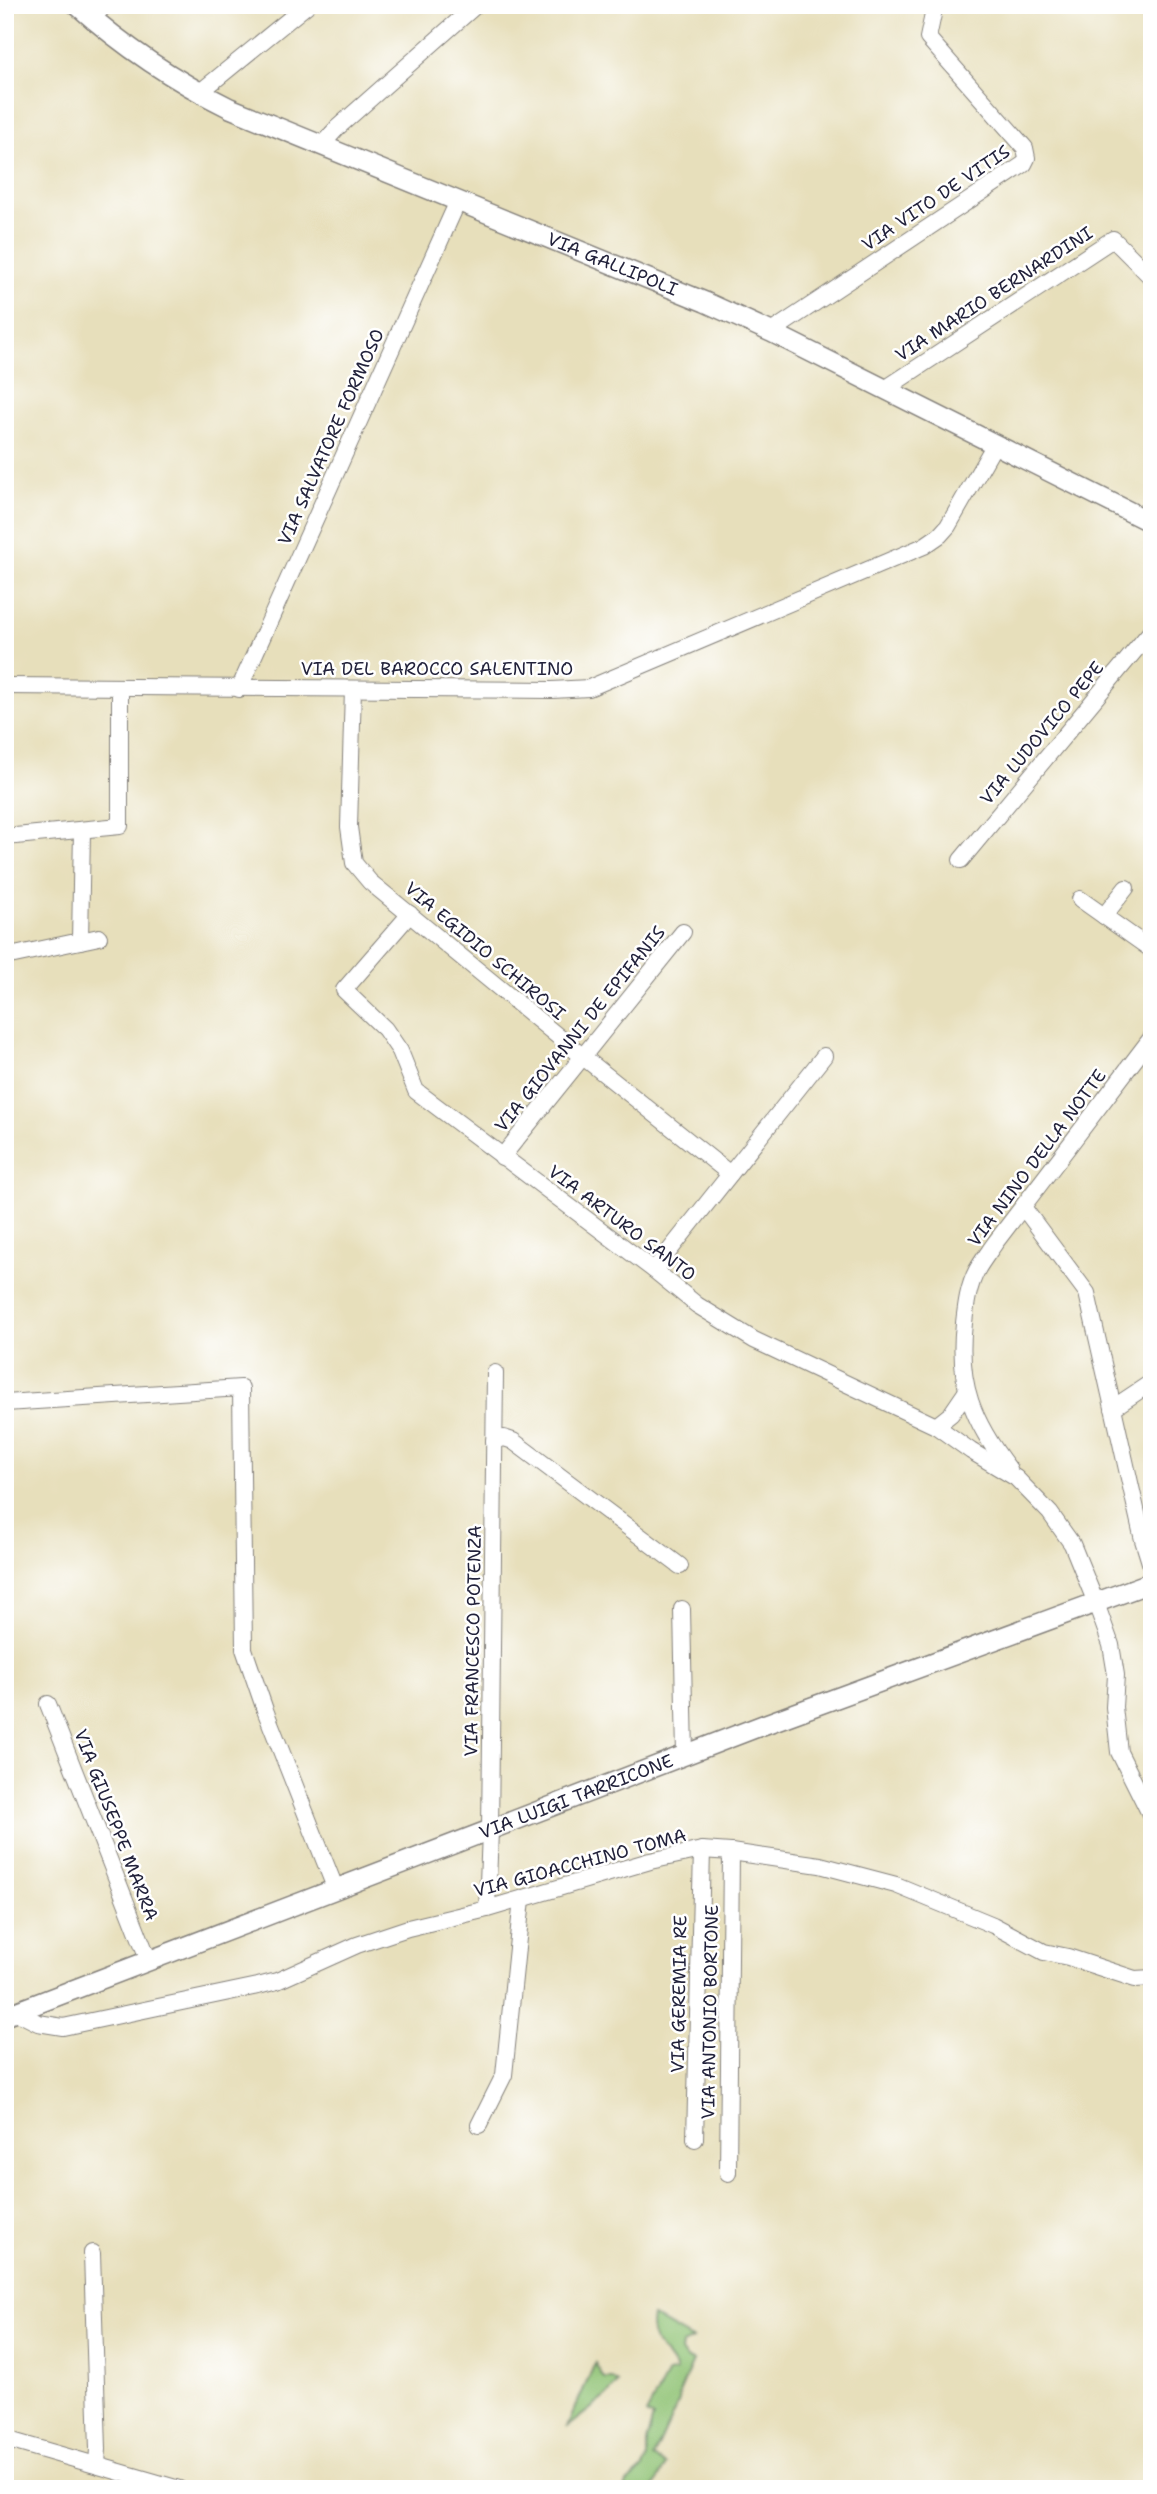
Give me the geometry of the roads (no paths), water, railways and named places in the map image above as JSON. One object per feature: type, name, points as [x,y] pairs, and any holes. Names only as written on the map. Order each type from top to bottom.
[{"type":"main road","name":"VIA GALLIPOLI","points":[[91,9],[154,64],[199,93],[321,146],[705,302],[771,332],[1152,523]]},
{"type":"main road","name":"VIA LUIGI TARRICONE","points":[[10,2014],[685,1756],[1152,1582]]},
{"type":"street","points":[[199,93],[307,5]]},
{"type":"street","name":"VIA VITO DE VITIS","points":[[771,332],[1024,164],[1027,158],[1025,148],[928,38],[935,5]]},
{"type":"street","points":[[321,146],[337,128],[475,6]]},
{"type":"street","name":"VIA SALVATORE FORMOSO","points":[[239,689],[458,201]]},
{"type":"street","name":"VIA MARIO BERNARDINI","points":[[885,389],[1113,239],[1152,278]]},
{"type":"street","name":"VIA DEL BAROCCO SALENTINO","points":[[5,687],[589,688],[924,546],[940,536],[948,526],[995,444]]},
{"type":"street","name":"VIA LUDOVICO PEPE","points":[[961,860],[1152,630]]},
{"type":"street","points":[[5,837],[120,826],[120,688]]},
{"type":"street","name":"VIA EGIDIO SCHIROSI","points":[[353,689],[349,827],[354,863],[370,882],[730,1174]]},
{"type":"street","points":[[80,941],[82,830]]},
{"type":"street","points":[[1104,916],[1126,888]]},
{"type":"street","points":[[1080,899],[1152,950]]},
{"type":"street","name":"VIA ARTURO SANTO","points":[[410,914],[344,990],[385,1029],[400,1051],[416,1091],[504,1153],[696,1305],[754,1340],[936,1426],[1016,1478]]},
{"type":"street","name":"VIA GIOVANNI DE EPIFANIS","points":[[504,1153],[683,932]]},
{"type":"street","points":[[5,957],[99,937]]},
{"type":"street","name":"VIA NINO DELLA NOTTE","points":[[966,1392],[961,1345],[967,1297],[976,1271],[1152,1037]]},
{"type":"street","points":[[654,1270],[824,1056]]},
{"type":"street","points":[[1023,1207],[1087,1293],[1143,1540],[1152,1569]]},
{"type":"street","name":"VIA FRANCESCO POTENZA","points":[[487,1909],[495,1373]]},
{"type":"street","points":[[1113,1408],[1152,1382]]},
{"type":"street","points":[[5,1403],[241,1388],[244,1649],[265,1710],[336,1890]]},
{"type":"street","points":[[936,1426],[951,1414],[966,1392]]},
{"type":"street","name":"VIA ARTURO SANTO","points":[[966,1392],[978,1422],[994,1450],[1016,1478],[1050,1513],[1072,1544],[1111,1645],[1116,1675],[1114,1707],[1119,1752],[1152,1818]]},
{"type":"street","points":[[494,1441],[504,1438],[513,1441],[680,1566]]},
{"type":"street","points":[[682,1609],[685,1756]]},
{"type":"street","name":"VIA GIUSEPPE MARRA","points":[[48,1704],[149,1961]]},
{"type":"street","name":"VIA GIOACCHINO TOMA","points":[[10,2014],[63,2027],[258,1986],[277,1981],[357,1945],[408,1928],[487,1909],[650,1861],[702,1850],[820,1865],[896,1885],[993,1925],[1044,1952],[1135,1979],[1152,1978]]},
{"type":"street","name":"VIA GEREMIA RE","points":[[695,2139],[702,1850]]},
{"type":"street","name":"VIA ANTONIO BORTONE","points":[[728,2173],[731,1852]]},
{"type":"street","points":[[479,2125],[504,2075],[522,1899]]},
{"type":"street","points":[[92,2253],[97,2464]]},
{"type":"street","points":[[5,2440],[178,2489]]}]
